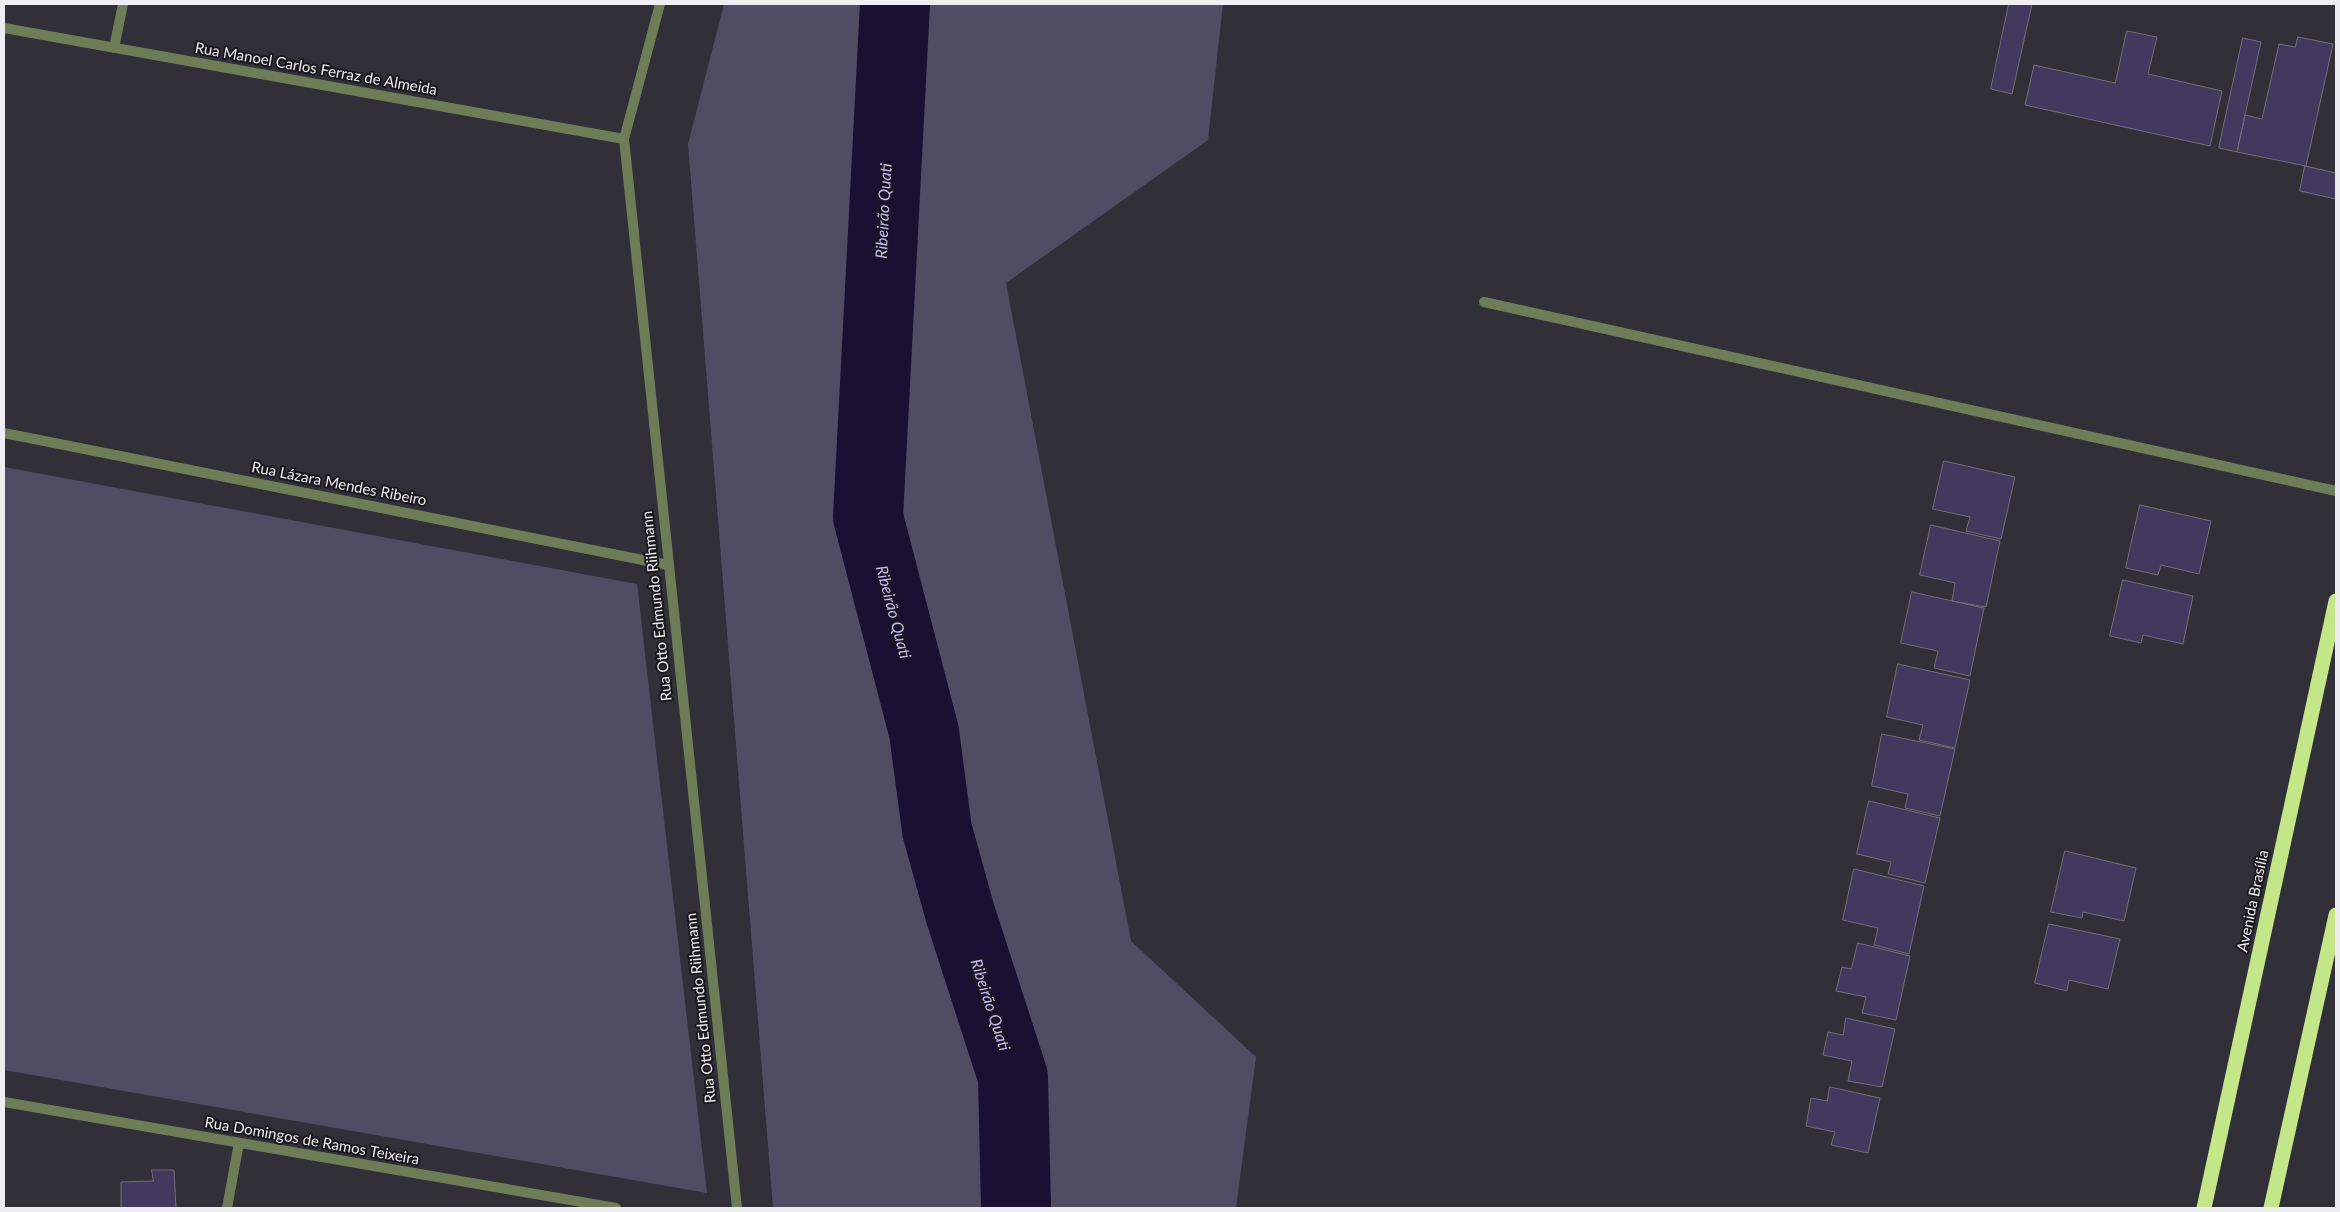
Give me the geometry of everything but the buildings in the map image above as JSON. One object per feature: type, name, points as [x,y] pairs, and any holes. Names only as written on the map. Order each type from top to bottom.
[{"type":"highway","name":"Avenida Brasília","points":[[2204,1208],[2336,601]]},
{"type":"highway","points":[[2271,1208],[2336,915]]},
{"type":"street","points":[[114,48],[123,4]]},
{"type":"street","name":"Rua Otto Edmundo Riihmann","points":[[660,4],[624,139],[737,1208]]},
{"type":"street","name":"Rua Manoel Carlos Ferraz de Almeida","points":[[4,28],[624,139]]},
{"type":"street","points":[[1484,302],[2336,491]]},
{"type":"street","name":"Rua Lázara Mendes Ribeiro","points":[[4,433],[668,565]]},
{"type":"street","name":"Rua Domingos de Ramos Teixeira","points":[[4,1102],[616,1208]]},
{"type":"street","points":[[227,1208],[238,1143]]},
{"type":"shaded area","points":[[724,4],[1223,4],[1208,140],[1006,283],[1131,941],[1256,1057],[1236,1208],[773,1208],[688,144]]},
{"type":"shaded area","points":[[4,467],[637,584],[707,1193],[4,1070]]},
{"type":"waterway","name":"Ribeirão Quati","points":[[895,4],[868,517],[924,732],[937,830],[960,913],[1013,1077],[1016,1208]]}]
